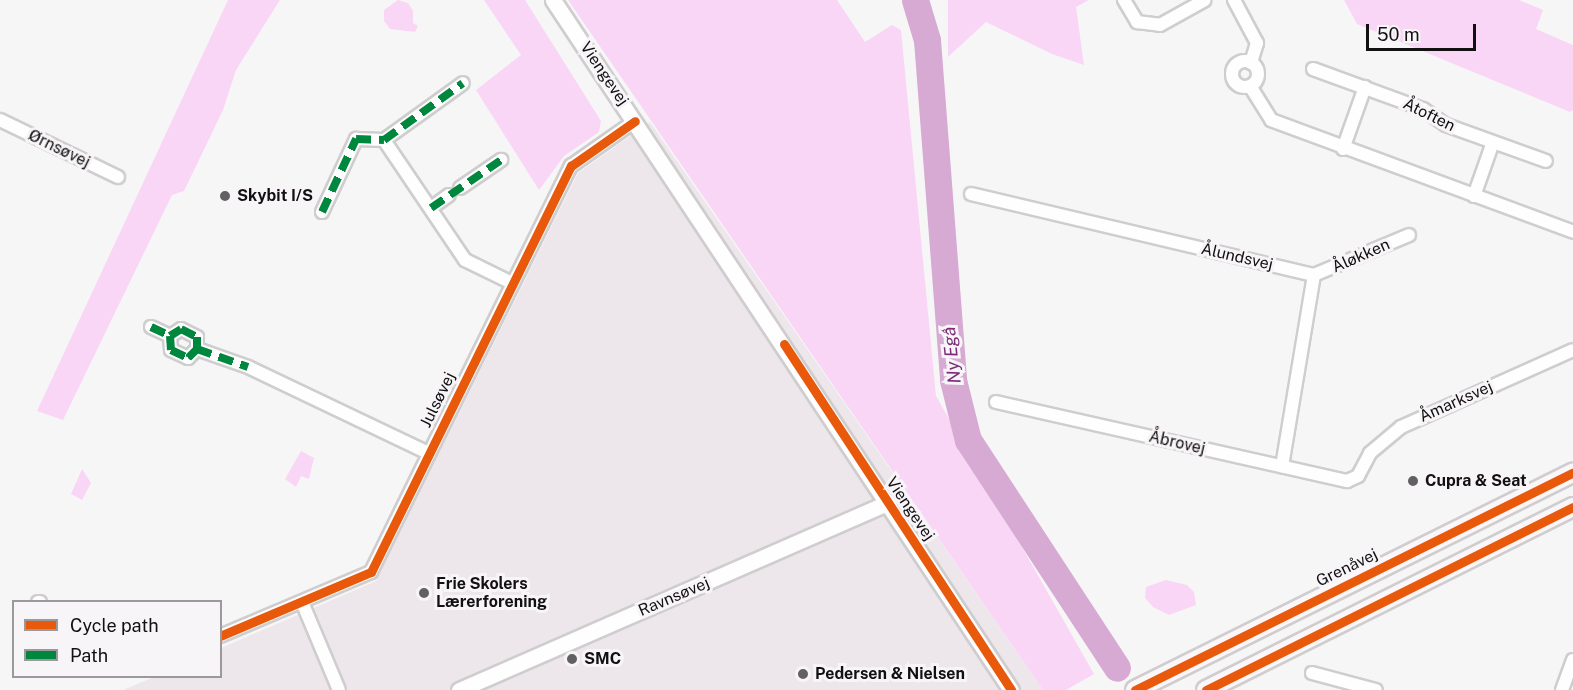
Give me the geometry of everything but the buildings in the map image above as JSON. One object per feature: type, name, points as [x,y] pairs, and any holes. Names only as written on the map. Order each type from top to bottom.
[{"type":"main road","name":"Grenåvej","points":[[1139,688],[1573,473]]},
{"type":"main road","points":[[1206,690],[1573,507]]},
{"type":"street","name":"Viengevej","points":[[553,0],[1011,690]]},
{"type":"street","points":[[1124,0],[1137,22],[1160,25],[1205,0]]},
{"type":"street","points":[[1234,0],[1257,44],[1251,63],[1258,75],[1250,86]]},
{"type":"street","points":[[1250,86],[1239,85],[1232,74],[1238,63],[1251,63]]},
{"type":"street","name":"Åtoften","points":[[1313,69],[1423,108],[1446,125],[1546,160]]},
{"type":"street","points":[[322,212],[356,139],[384,140],[463,83]]},
{"type":"street","points":[[1250,86],[1270,120],[1343,149],[1573,232]]},
{"type":"street","points":[[1343,149],[1365,87]]},
{"type":"street","name":"Ørnsøvej","points":[[0,120],[118,177]]},
{"type":"street","name":"Julsøvej","points":[[222,635],[371,572],[571,166],[635,121]]},
{"type":"street","points":[[384,140],[465,260],[512,283]]},
{"type":"street","points":[[1474,196],[1493,141]]},
{"type":"street","points":[[460,188],[501,160]]},
{"type":"street","name":"Ålundsvej","points":[[971,194],[1314,275]]},
{"type":"street","points":[[431,208],[449,195]]},
{"type":"street","name":"Åløkken","points":[[1314,275],[1409,235]]},
{"type":"street","points":[[1282,466],[1314,275]]},
{"type":"street","name":"Julsøvej","points":[[151,327],[170,336]]},
{"type":"street","name":"Julsøvej","points":[[181,329],[198,337],[197,349],[188,358],[171,350],[170,336],[181,329]]},
{"type":"street","name":"Julsøvej","points":[[197,349],[248,367],[428,453]]},
{"type":"street","name":"Åmarksvej","points":[[1358,476],[1370,453],[1401,427],[1573,350]]},
{"type":"street","name":"Åbrovej","points":[[996,402],[1347,481],[1358,476]]},
{"type":"street","name":"Ravnsøvej","points":[[459,690],[888,502]]},
{"type":"street","points":[[302,602],[339,690]]},
{"type":"street","points":[[1562,690],[1573,660]]},
{"type":"street","points":[[1312,673],[1376,690]]},
{"type":"shaded area","points":[[228,0],[280,0],[236,70],[223,110],[184,191],[172,195],[63,420],[37,411]]},
{"type":"shaded area","points":[[398,0],[408,3],[413,11],[413,23],[418,26],[415,32],[390,29],[384,21],[384,10]]},
{"type":"shaded area","points":[[484,0],[525,0],[601,121],[599,132],[564,156],[539,190],[476,90],[521,55]]},
{"type":"shaded area","points":[[568,0],[837,0],[865,42],[892,25],[901,30],[936,396],[1094,674],[1066,690],[1043,690]]},
{"type":"shaded area","points":[[948,0],[1089,0],[1076,7],[1084,65],[1052,54],[986,22],[948,57]]},
{"type":"shaded area","points":[[1344,0],[1519,0],[1543,10],[1536,29],[1573,45],[1573,110],[1570,112],[1357,24]]},
{"type":"shaded area","points":[[650,122],[1043,690],[123,690],[152,678],[222,678],[222,648],[376,581],[578,173]]},
{"type":"shaded area","points":[[301,451],[314,458],[309,479],[301,476],[296,487],[285,479]]},
{"type":"shaded area","points":[[82,469],[91,483],[82,500],[71,494]]},
{"type":"shaded area","points":[[1166,580],[1187,585],[1194,592],[1196,605],[1169,615],[1153,607],[1145,598],[1146,587]]},
{"type":"waterway","name":"Ny Egå","points":[[915,0],[927,40],[953,380],[968,440],[1117,668]]},
{"type":"marked path","points":[[322,212],[356,139],[384,140],[463,83]]},
{"type":"marked path","points":[[431,208],[501,160]]},
{"type":"marked path","points":[[151,327],[170,336],[181,329],[197,337],[197,349],[248,367]]},
{"type":"marked path","points":[[170,336],[171,350],[188,358],[197,349]]},
{"type":"cycle path","points":[[222,635],[371,572],[571,166],[635,121]]},
{"type":"cycle path","points":[[784,344],[1011,690]]},
{"type":"cycle path","points":[[1135,690],[1573,473]]},
{"type":"cycle path","points":[[1206,690],[1573,507]]},
{"type":"place","name":"Skybit I/S","points":[[225,196]]},
{"type":"place","name":"Cupra & Seat","points":[[1413,481]]},
{"type":"place","name":"Frie Skolers Lærerforening","points":[[424,593]]},
{"type":"place","name":"SMC","points":[[572,659]]},
{"type":"place","name":"Pedersen & Nielsen","points":[[803,674]]}]
